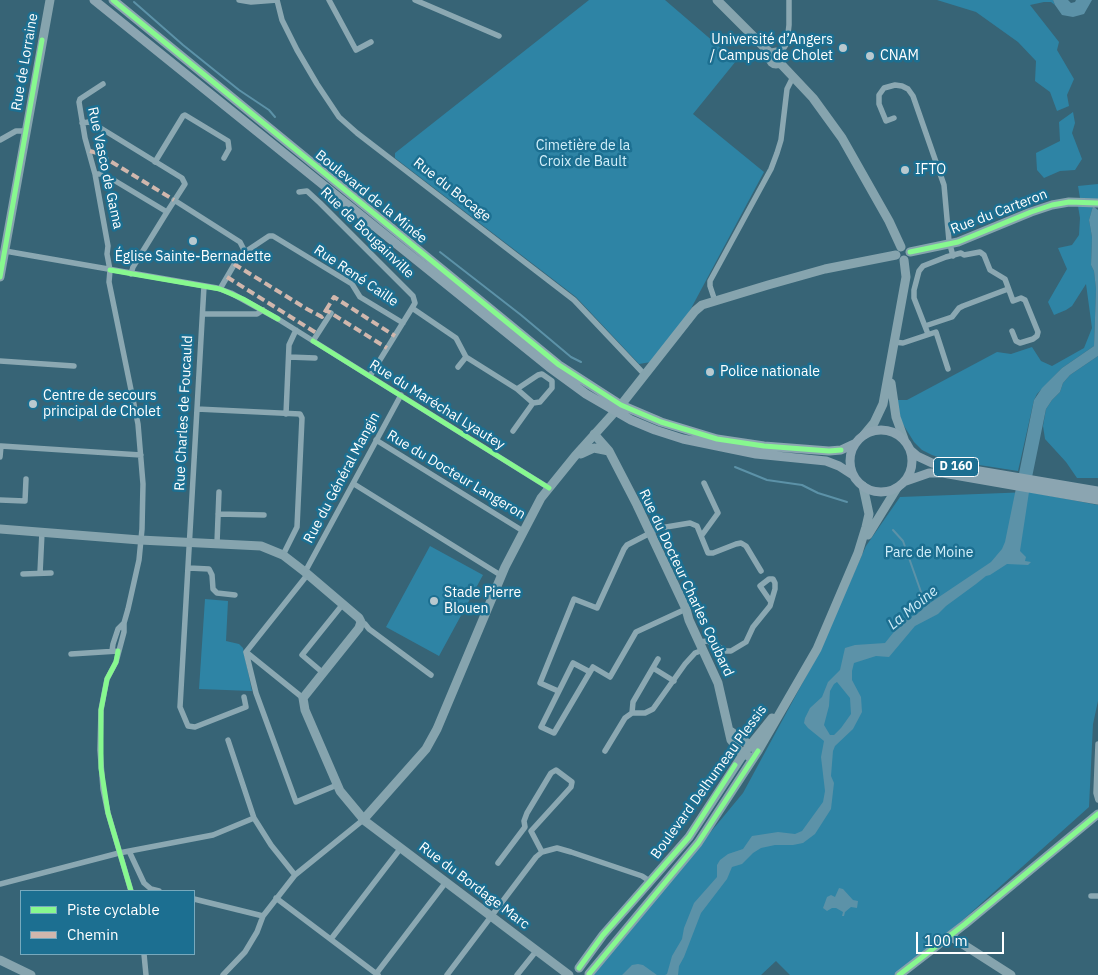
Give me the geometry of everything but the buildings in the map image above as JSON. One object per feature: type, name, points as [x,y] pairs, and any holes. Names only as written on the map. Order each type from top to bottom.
[{"type":"main road","name":"Boulevard de la Minée","points":[[94,0],[549,367],[580,390],[619,408]]},
{"type":"main road","name":"Boulevard de la Minée","points":[[112,0],[559,365],[619,408]]},
{"type":"main road","points":[[619,408],[717,439],[764,446],[829,451],[841,450],[856,444],[873,431],[883,430],[893,432],[904,439],[910,450],[912,466],[906,481],[889,492],[880,492],[863,486],[854,475],[826,461],[756,454],[683,439],[656,430],[619,408]]},
{"type":"main road","points":[[854,475],[850,459],[856,444]]},
{"type":"main road","name":"D 160","points":[[910,450],[917,456],[932,463],[1005,476],[1098,500]]},
{"type":"main road","name":"D 160","points":[[906,481],[929,473],[1008,485],[1098,491]]},
{"type":"street","name":"Rue de Lorraine","points":[[0,277],[50,0]]},
{"type":"street","points":[[239,0],[251,2],[277,0]]},
{"type":"street","name":"Rue du Bocage","points":[[277,0],[282,20],[297,50],[339,117],[357,133],[574,300],[645,375]]},
{"type":"street","points":[[327,0],[356,50],[371,42]]},
{"type":"street","points":[[415,0],[499,36]]},
{"type":"street","points":[[223,975],[245,952],[257,932],[263,916],[295,875],[363,820],[426,750],[437,729],[502,576],[541,498],[594,434],[619,408],[695,311],[702,305],[714,301],[825,269],[898,251],[908,248],[909,256],[904,260],[898,259],[898,251],[889,221],[842,138],[813,98],[777,57],[717,0]]},
{"type":"street","points":[[777,57],[787,43],[789,0]]},
{"type":"street","points":[[714,301],[710,280],[774,161],[781,140],[787,89],[793,77]]},
{"type":"street","name":"Rue Vasco de Gama","points":[[103,84],[78,102],[95,174],[108,246],[110,282],[138,424],[143,484],[139,560],[124,623],[124,632],[115,651],[116,662],[107,680],[101,710],[100,750],[103,789],[108,813],[131,890]]},
{"type":"street","points":[[894,118],[886,121],[881,110],[879,95],[884,88],[895,85],[908,89],[913,96],[944,185],[954,243],[953,256]]},
{"type":"street","points":[[155,162],[185,115],[228,141],[230,149],[224,158]]},
{"type":"street","points":[[82,123],[89,122],[94,124],[182,178],[185,184],[133,267],[131,274]]},
{"type":"street","points":[[0,140],[16,131],[26,131]]},
{"type":"street","points":[[95,174],[107,176],[167,212]]},
{"type":"street","name":"Rue de Bougainville","points":[[299,192],[307,191],[409,291],[415,302],[412,308]]},
{"type":"street","points":[[174,200],[240,242],[245,252],[238,258],[220,289]]},
{"type":"street","name":"Rue du Carteron","points":[[910,252],[954,243],[1041,208],[1069,202],[1098,202]]},
{"type":"street","name":"Rue René Caille","points":[[245,252],[269,236],[274,236],[352,284],[360,297],[403,323]]},
{"type":"street","points":[[954,243],[961,253]]},
{"type":"street","points":[[928,334],[914,298],[918,271],[923,266],[961,253],[964,255],[980,252],[984,254],[990,270],[1004,279],[1013,301],[1021,298],[1025,300],[1038,332],[1037,336],[1033,339],[1020,343],[1016,341],[1012,331]]},
{"type":"street","name":"Rue du Maréchal Lyautey","points":[[3,253],[220,289],[263,310],[549,488]]},
{"type":"street","points":[[864,436],[874,423],[883,404],[890,375],[906,277],[904,260]]},
{"type":"street","name":"Rue Charles de Foucauld","points":[[204,286],[180,707],[188,726],[196,727],[246,707],[244,697]]},
{"type":"street","points":[[925,326],[952,317],[963,306],[1008,289]]},
{"type":"street","points":[[370,376],[412,308],[456,338],[466,356],[517,388],[533,403]]},
{"type":"street","points":[[203,314],[257,314],[263,310]]},
{"type":"street","points":[[313,341],[331,313]]},
{"type":"street","points":[[286,414],[289,345],[296,330]]},
{"type":"street","points":[[894,342],[903,343],[936,332],[948,369]]},
{"type":"street","points":[[458,367],[466,356]]},
{"type":"street","points":[[289,357],[315,358]]},
{"type":"street","points":[[0,361],[74,366]]},
{"type":"street","points":[[513,431],[533,403],[540,402],[552,388],[552,381],[542,374],[517,388]]},
{"type":"street","points":[[890,375],[896,417],[904,439]]},
{"type":"street","name":"Rue du Général Mangin","points":[[246,652],[306,573],[401,395]]},
{"type":"street","points":[[197,410],[300,414],[302,418],[297,527],[283,555]]},
{"type":"street","name":"Rue du Docteur Charles Coubard","points":[[594,434],[609,451],[686,609],[689,620],[718,683],[731,740],[747,745],[755,755]]},
{"type":"street","name":"Rue du Docteur Langeron","points":[[376,440],[523,531]]},
{"type":"street","points":[[0,457],[0,446],[141,455]]},
{"type":"street","points":[[575,456],[594,448],[609,451]]},
{"type":"street","points":[[0,500],[25,501],[26,479]]},
{"type":"street","points":[[702,535],[718,513],[704,482]]},
{"type":"street","points":[[354,484],[502,576]]},
{"type":"street","name":"Boulevard Delhumeau Plessis","points":[[589,975],[698,843],[755,755],[817,649],[858,553],[866,527],[869,514],[863,486]]},
{"type":"street","name":"Boulevard Delhumeau Plessis","points":[[858,553],[897,488]]},
{"type":"street","points":[[218,543],[219,492]]},
{"type":"street","points":[[218,514],[264,515]]},
{"type":"street","points":[[558,691],[540,683],[574,599],[597,608],[627,544],[660,528],[690,523],[698,526],[708,552],[713,553],[741,543],[746,546],[761,571]]},
{"type":"street","points":[[0,530],[261,546],[283,555],[343,604],[369,629],[431,675]]},
{"type":"street","points":[[40,573],[42,532]]},
{"type":"street","points":[[189,568],[209,569],[212,575],[212,589],[217,593],[235,594]]},
{"type":"street","points":[[24,574],[51,574]]},
{"type":"street","points":[[605,751],[625,718],[632,713],[645,713],[653,709],[685,664],[696,654],[701,646],[708,641],[726,651],[731,651],[746,642],[771,602]]},
{"type":"street","points":[[322,672],[302,655],[343,604]]},
{"type":"street","points":[[590,672],[573,663],[541,727],[554,734],[593,667],[610,677],[636,632],[686,609]]},
{"type":"street","points":[[246,652],[303,698],[359,628],[361,622]]},
{"type":"street","points":[[71,654],[115,651]]},
{"type":"street","points":[[246,652],[256,693],[296,802],[337,785]]},
{"type":"street","points":[[632,713],[633,702],[658,659]]},
{"type":"street","points":[[653,668],[674,681]]},
{"type":"street","name":"Rue du Bordage Marc","points":[[303,698],[304,710],[337,785],[363,820],[569,975]]},
{"type":"street","name":"Boulevard Delhumeau Plessis","points":[[569,975],[573,970],[579,968],[603,936],[689,838],[747,745],[783,705]]},
{"type":"street","points":[[228,740],[254,818],[271,845],[295,875]]},
{"type":"street","points":[[1098,744],[1096,793],[1098,800]]},
{"type":"street","points":[[498,863],[528,829],[572,787],[572,782],[556,770],[551,773],[524,821],[528,829],[542,852]]},
{"type":"street","points":[[899,975],[950,936],[1098,814]]},
{"type":"street","points":[[0,884],[119,853],[213,835],[254,818]]},
{"type":"street","points":[[447,975],[536,857],[542,852],[557,848],[638,874],[650,882]]},
{"type":"street","points":[[331,939],[400,849]]},
{"type":"street","points":[[129,851],[144,883],[155,890]]},
{"type":"street","points":[[276,898],[377,974],[446,882]]},
{"type":"street","points":[[1091,896],[1098,896]]},
{"type":"street","points":[[195,899],[263,916]]},
{"type":"street","points":[[950,936],[1006,974]]},
{"type":"street","points":[[517,975],[537,950]]},
{"type":"street","points":[[144,955],[146,975]]},
{"type":"street","points":[[0,960],[13,971],[31,975]]},
{"type":"street","points":[[579,968],[585,969],[589,975]]},
{"type":"green space","name":"Cimetière de la Croix de Bault","points":[[589,0],[665,0],[736,61],[693,114],[764,172],[687,316],[651,362],[639,364],[576,297],[395,158],[395,153]]},
{"type":"green space","points":[[937,0],[1053,0],[1055,5],[1051,2],[1044,2],[1030,5],[1059,42],[1057,50],[1074,79],[1067,95],[1069,106],[1057,111],[1050,92],[1035,81],[1036,61],[1018,42],[976,12]]},
{"type":"green space","points":[[1073,112],[1075,123],[1072,133],[1082,159],[1075,170],[1060,171],[1044,178],[1037,170],[1036,153],[1060,141],[1059,122]]},
{"type":"green space","points":[[1098,184],[1098,200],[1080,198],[1078,186]]},
{"type":"green space","points":[[1078,206],[1093,206],[1089,220],[1092,237],[1091,265],[1094,271],[1096,289],[1094,346],[1062,368],[1037,394],[1018,471],[947,460],[922,450],[914,442],[901,421],[897,400],[907,400],[997,352],[1011,354],[1032,347],[1041,361],[1052,366],[1084,348],[1092,328],[1086,284],[1072,306],[1066,310],[1054,315],[1048,302],[1067,269],[1058,248],[1072,245],[1079,235],[1080,218]]},
{"type":"green space","points":[[1098,356],[1098,478],[1077,478],[1066,462],[1045,439],[1043,426],[1046,409],[1060,392],[1063,383],[1070,375]]},
{"type":"green space","name":"Parc de Moine","points":[[1030,492],[1098,505],[1098,701],[1093,724],[1089,807],[927,952],[894,975],[790,975],[776,961],[761,975],[592,975],[743,793],[816,658],[866,546],[900,497]]},
{"type":"green space","name":"Stade Pierre Blouen","points":[[430,546],[483,575],[439,656],[386,627]]},
{"type":"green space","points":[[205,599],[228,601],[226,641],[239,644],[243,648],[252,691],[199,689]]},
{"type":"shaded area","points":[[1053,0],[1068,0],[1071,3],[1076,0],[1092,0],[1084,14],[1073,17],[1062,15]]},
{"type":"shaded area","name":"La Moine","points":[[1093,206],[1098,210],[1098,356],[1070,375],[1063,383],[1060,392],[1046,409],[1029,492],[1020,551],[1026,557],[1025,561],[1031,562],[1028,565],[1007,564],[986,576],[938,614],[915,626],[889,657],[876,656],[854,663],[852,680],[861,697],[862,712],[853,729],[835,746],[833,751],[831,776],[834,783],[831,809],[815,834],[803,843],[761,848],[742,864],[732,867],[727,879],[701,913],[679,966],[678,975],[665,975],[667,974],[672,956],[682,939],[684,928],[694,903],[717,877],[717,865],[720,860],[728,854],[743,849],[752,836],[778,832],[795,834],[802,831],[823,802],[825,791],[821,757],[824,741],[804,723],[810,708],[822,697],[828,682],[840,670],[845,648],[855,645],[885,643],[908,618],[917,614],[927,605],[991,562],[1002,549],[1034,400],[1042,388],[1062,368],[1094,346],[1096,289],[1094,271],[1091,265],[1092,237],[1089,220]],"holes":[[[837,682],[850,698],[851,714],[841,728],[834,735],[830,735],[824,725],[829,706],[830,691],[834,684]]]},
{"type":"shaded area","points":[[839,888],[843,889],[853,900],[858,901],[857,908],[851,907],[845,912],[844,916],[842,916],[843,912],[836,908],[827,911],[823,908],[827,897],[831,895],[835,897]]},
{"type":"shaded area","points":[[632,965],[643,965],[657,975],[622,975]]},
{"type":"waterway","points":[[134,2],[183,45],[239,90],[269,110],[275,117]]},
{"type":"waterway","points":[[440,252],[521,315],[571,357],[581,362]]},
{"type":"waterway","points":[[735,467],[767,480],[802,485],[818,493],[847,502]]},
{"type":"waterway","points":[[893,530],[903,541],[921,592]]},
{"type":"marked path","points":[[90,151],[97,153],[174,200]]},
{"type":"marked path","points":[[234,264],[307,309],[322,317],[326,310],[387,348]]},
{"type":"marked path","points":[[227,277],[318,334]]},
{"type":"marked path","points":[[326,310],[334,297],[395,336]]},
{"type":"cycle path","points":[[113,0],[559,365],[621,405],[661,422],[717,439],[764,446],[829,451],[841,450]]},
{"type":"cycle path","points":[[0,277],[42,40]]},
{"type":"cycle path","points":[[910,252],[958,242],[1052,205],[1069,202],[1098,203]]},
{"type":"cycle path","points":[[110,270],[220,289],[243,299],[278,319]]},
{"type":"cycle path","points":[[313,341],[549,488]]},
{"type":"cycle path","points":[[118,651],[116,662],[107,679],[101,710],[101,768],[108,813],[131,890]]},
{"type":"cycle path","points":[[589,974],[698,843],[758,751]]},
{"type":"cycle path","points":[[579,968],[603,935],[689,837],[735,765]]},
{"type":"cycle path","points":[[899,975],[965,924],[1098,814]]},
{"type":"place","name":"Université d’Angers / Campus de Cholet","points":[[843,48]]},
{"type":"place","name":"CNAM","points":[[870,56]]},
{"type":"place","name":"IFTO","points":[[905,170]]},
{"type":"place","name":"Église Sainte-Bernadette","points":[[193,241]]},
{"type":"place","name":"Police nationale","points":[[710,372]]},
{"type":"place","name":"Centre de secours principal de Cholet","points":[[33,404]]},
{"type":"place","name":"Stade Pierre Blouen","points":[[434,601]]}]
